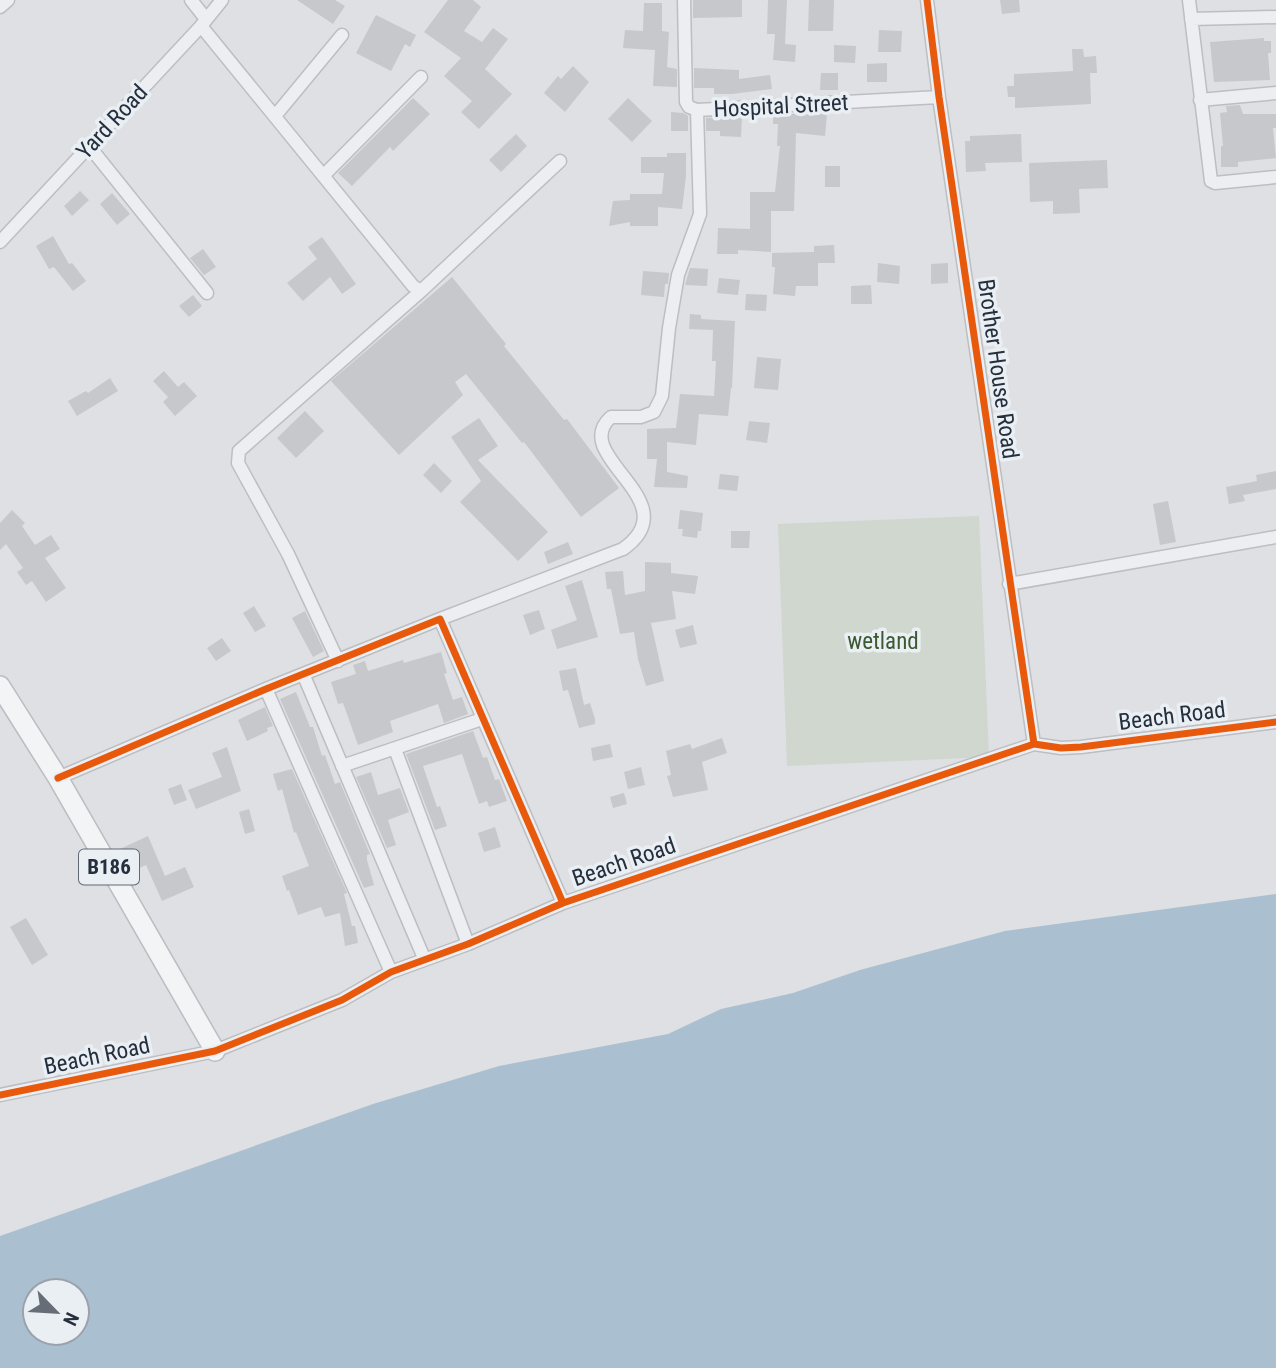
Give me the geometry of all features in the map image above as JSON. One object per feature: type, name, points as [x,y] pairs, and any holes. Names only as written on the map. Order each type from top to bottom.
[{"type":"main road","name":"B186","points":[[0,686],[58,778],[215,1051]]},
{"type":"street","points":[[0,7],[8,0]]},
{"type":"street","points":[[191,0],[204,22],[275,116],[413,286],[421,290]]},
{"type":"street","name":"Yard Road","points":[[0,242],[222,0]]},
{"type":"street","name":"Hospital Street","points":[[684,0],[686,102],[696,110],[939,97]]},
{"type":"street","name":"Brother House Road","points":[[927,0],[1034,744]]},
{"type":"street","points":[[1189,0],[1212,181],[1215,183],[1276,177]]},
{"type":"street","points":[[1191,19],[1276,17]]},
{"type":"street","points":[[275,116],[341,35]]},
{"type":"street","points":[[324,176],[421,77]]},
{"type":"street","points":[[1200,100],[1276,93]]},
{"type":"street","points":[[58,778],[266,689],[622,549],[632,542],[640,530],[643,516],[641,503],[605,450],[599,434],[603,424],[611,417],[641,417],[654,412],[662,396],[678,275],[700,214],[696,110]]},
{"type":"street","points":[[89,146],[207,293]]},
{"type":"street","points":[[338,661],[288,554],[238,463],[239,451],[421,290],[560,161]]},
{"type":"street","points":[[1009,584],[1276,537]]},
{"type":"street","points":[[440,619],[563,903]]},
{"type":"street","points":[[304,676],[424,958]]},
{"type":"street","points":[[266,689],[391,972]]},
{"type":"street","points":[[342,766],[482,719]]},
{"type":"street","name":"Beach Road","points":[[0,1095],[215,1051],[342,1000],[391,972],[468,944],[563,903],[1034,744],[1061,748],[1081,747],[1276,722]]},
{"type":"street","points":[[395,749],[468,944]]},
{"type":"green space","name":"wetland","points":[[979,516],[989,757],[787,766],[778,524]]},
{"type":"water","points":[[1276,894],[1276,1368],[0,1368],[0,1236],[373,1104],[499,1066],[668,1034],[721,1009],[793,993],[860,970],[1005,931]]},
{"type":"building","points":[[297,0],[335,0],[345,6],[333,24]]},
{"type":"building","points":[[448,0],[473,0],[481,7],[464,31],[482,42],[493,28],[508,39],[485,69],[512,94],[479,129],[461,112],[472,101],[444,76],[461,58],[424,32]]},
{"type":"building","points":[[693,0],[742,0],[742,17],[693,18]]},
{"type":"building","points":[[768,0],[787,0],[785,44],[796,45],[795,62],[773,60],[775,34],[767,34]]},
{"type":"building","points":[[809,0],[834,0],[833,31],[808,31]]},
{"type":"building","points":[[1000,0],[1019,0],[1020,12],[1002,14]]},
{"type":"building","points":[[644,3],[662,3],[662,31],[669,32],[667,67],[677,69],[677,87],[653,86],[655,50],[623,48],[625,30],[643,31]]},
{"type":"building","points":[[376,15],[416,35],[410,47],[405,44],[391,71],[356,53]]},
{"type":"building","points":[[879,30],[902,31],[901,52],[878,52]]},
{"type":"building","points":[[1264,38],[1264,41],[1271,41],[1271,53],[1268,53],[1270,80],[1214,82],[1210,42]]},
{"type":"building","points":[[834,45],[856,46],[855,63],[834,62]]},
{"type":"building","points":[[1072,49],[1083,49],[1084,57],[1096,56],[1097,73],[1090,73],[1091,104],[1015,108],[1015,97],[1008,97],[1007,86],[1014,86],[1014,74],[1073,71]]},
{"type":"building","points":[[887,63],[887,82],[867,82],[867,64]]},
{"type":"building","points":[[573,66],[589,82],[565,112],[544,93],[558,76],[561,79]]},
{"type":"building","points":[[694,68],[739,70],[739,79],[770,75],[772,89],[714,94],[714,88],[694,88]]},
{"type":"building","points":[[821,73],[838,73],[838,90],[820,90]]},
{"type":"building","points":[[413,98],[430,114],[393,151],[390,147],[352,186],[338,173]]},
{"type":"building","points":[[628,98],[652,121],[632,142],[608,119]]},
{"type":"building","points":[[1240,105],[1243,114],[1276,114],[1276,128],[1273,128],[1276,158],[1238,162],[1238,167],[1221,167],[1223,146],[1220,113],[1227,112],[1226,106]]},
{"type":"building","points":[[671,112],[688,116],[688,131],[671,131]]},
{"type":"building","points":[[827,114],[825,136],[796,133],[794,211],[771,211],[771,252],[738,250],[738,254],[717,254],[718,228],[750,229],[750,192],[775,192],[780,146],[777,146],[778,124],[773,124],[773,115]]},
{"type":"building","points":[[742,116],[741,137],[720,136],[720,131],[706,131],[706,118]]},
{"type":"building","points":[[516,134],[527,146],[501,172],[489,160]]},
{"type":"building","points":[[1021,134],[1022,162],[985,163],[986,171],[966,172],[965,141],[970,141],[970,136]]},
{"type":"building","points":[[667,153],[686,153],[682,209],[658,207],[658,226],[630,226],[630,222],[609,226],[613,201],[630,200],[630,194],[662,194],[664,173],[641,173],[641,157],[667,157]]},
{"type":"building","points":[[1107,160],[1108,188],[1079,189],[1080,213],[1053,214],[1053,201],[1030,202],[1029,163]]},
{"type":"building","points":[[825,166],[840,166],[840,187],[825,187]]},
{"type":"building","points":[[80,191],[89,200],[72,216],[64,206]]},
{"type":"building","points":[[112,193],[130,214],[117,225],[100,204]]},
{"type":"building","points":[[53,236],[69,264],[72,263],[86,281],[73,291],[54,267],[49,269],[36,246]]},
{"type":"building","points":[[322,237],[356,284],[342,294],[330,277],[303,301],[287,283],[317,259],[308,247]]},
{"type":"building","points":[[834,245],[835,263],[818,263],[818,286],[796,286],[795,296],[773,294],[775,267],[772,267],[772,253],[814,252],[814,246]]},
{"type":"building","points":[[203,249],[216,267],[204,275],[190,258]]},
{"type":"building","points":[[878,263],[900,266],[899,284],[877,282]]},
{"type":"building","points":[[948,263],[948,283],[931,284],[931,264]]},
{"type":"building","points":[[690,268],[708,269],[707,286],[685,285]]},
{"type":"building","points":[[643,271],[669,273],[664,297],[641,295]]},
{"type":"building","points":[[452,277],[619,488],[581,517],[524,442],[522,443],[466,374],[455,382],[463,395],[399,455],[331,381]]},
{"type":"building","points":[[719,278],[740,280],[738,295],[717,293]]},
{"type":"building","points":[[871,285],[872,304],[851,304],[851,286]]},
{"type":"building","points":[[746,294],[767,295],[766,311],[745,310]]},
{"type":"building","points":[[193,295],[202,306],[189,317],[179,306]]},
{"type":"building","points":[[690,314],[701,315],[701,319],[735,321],[728,416],[699,414],[696,445],[667,442],[667,472],[688,476],[687,488],[654,487],[657,459],[647,459],[647,429],[676,428],[680,394],[714,396],[716,361],[712,361],[713,330],[689,329]]},
{"type":"building","points":[[757,357],[781,359],[778,390],[754,388]]},
{"type":"building","points":[[164,371],[178,387],[184,382],[197,396],[175,416],[163,402],[168,397],[153,381]]},
{"type":"building","points":[[110,378],[118,391],[77,416],[68,401],[86,391],[88,393]]},
{"type":"building","points":[[305,411],[324,431],[296,458],[277,438]]},
{"type":"building","points":[[479,418],[498,446],[478,460],[548,532],[518,561],[460,502],[481,481],[451,437]]},
{"type":"building","points":[[749,421],[770,423],[767,443],[746,440]]},
{"type":"building","points":[[434,463],[452,481],[441,493],[423,475]]},
{"type":"building","points":[[1276,471],[1276,489],[1243,495],[1245,501],[1229,504],[1226,487],[1257,481],[1256,475]]},
{"type":"building","points":[[720,474],[739,476],[737,491],[718,489]]},
{"type":"building","points":[[1168,501],[1176,542],[1160,545],[1153,504]]},
{"type":"building","points":[[12,510],[25,523],[22,526],[35,545],[51,535],[60,549],[45,558],[66,588],[46,602],[32,581],[26,585],[17,572],[23,568],[6,544],[0,550],[0,523]]},
{"type":"building","points":[[680,510],[703,513],[701,531],[698,531],[697,538],[682,536],[683,529],[678,529]]},
{"type":"building","points":[[731,531],[750,531],[749,548],[731,548]]},
{"type":"building","points":[[568,542],[573,554],[548,564],[544,552]]},
{"type":"building","points":[[645,562],[671,563],[671,573],[698,576],[695,594],[672,591],[676,619],[651,623],[664,681],[646,686],[634,632],[620,634],[605,572],[623,571],[625,595],[645,591]]},
{"type":"building","points":[[582,580],[598,637],[557,649],[551,630],[577,620],[565,586]]},
{"type":"building","points":[[254,606],[266,626],[255,632],[243,613]]},
{"type":"building","points":[[539,610],[545,629],[530,635],[523,615]]},
{"type":"building","points":[[305,611],[324,651],[313,657],[292,618]]},
{"type":"building","points":[[693,625],[697,644],[680,648],[675,630]]},
{"type":"building","points":[[222,638],[231,651],[216,661],[207,648]]},
{"type":"building","points":[[441,652],[447,673],[444,674],[453,700],[462,697],[468,714],[444,723],[438,704],[390,721],[393,732],[358,745],[343,703],[338,704],[331,682],[356,674],[353,665],[365,661],[368,671]]},
{"type":"building","points":[[576,668],[584,705],[590,703],[595,719],[595,724],[579,728],[568,690],[563,691],[559,671]]},
{"type":"building","points":[[296,692],[310,727],[313,727],[322,756],[325,755],[335,784],[340,782],[370,854],[367,855],[367,860],[374,885],[364,888],[280,699]]},
{"type":"building","points":[[265,707],[273,726],[247,741],[238,720]]},
{"type":"building","points":[[473,731],[483,758],[487,757],[495,780],[499,779],[507,801],[489,807],[487,801],[479,804],[462,754],[423,766],[437,807],[440,806],[447,826],[435,830],[406,754]]},
{"type":"building","points":[[722,738],[727,753],[702,762],[708,790],[673,797],[667,776],[671,775],[666,751],[690,744],[692,749]]},
{"type":"building","points":[[610,744],[613,757],[593,761],[591,748]]},
{"type":"building","points":[[227,747],[241,791],[196,809],[188,790],[222,777],[212,753]]},
{"type":"building","points":[[641,767],[645,785],[628,789],[624,772]]},
{"type":"building","points":[[292,769],[347,893],[344,894],[358,943],[345,946],[340,913],[325,917],[321,907],[298,915],[289,890],[287,891],[282,876],[309,866],[296,832],[294,833],[282,789],[278,791],[273,774]]},
{"type":"building","points":[[371,772],[378,795],[400,788],[409,812],[388,820],[396,845],[387,848],[356,777]]},
{"type":"building","points":[[181,784],[187,800],[174,805],[168,789]]},
{"type":"building","points":[[624,793],[627,804],[613,808],[610,797]]},
{"type":"building","points":[[249,809],[255,831],[245,834],[239,812]]},
{"type":"building","points":[[495,827],[501,847],[484,852],[478,833]]},
{"type":"building","points":[[148,836],[165,876],[185,867],[194,887],[162,901],[146,865],[130,872],[120,849]]},
{"type":"building","points":[[26,918],[48,955],[32,965],[10,927]]},
{"type":"cycle path","points":[[927,0],[1034,744]]},
{"type":"cycle path","points":[[58,778],[266,689],[440,619],[563,903]]},
{"type":"cycle path","points":[[0,1095],[215,1051],[342,1000],[391,972],[468,944],[563,903],[1034,744],[1061,748],[1081,747],[1276,722]]}]
